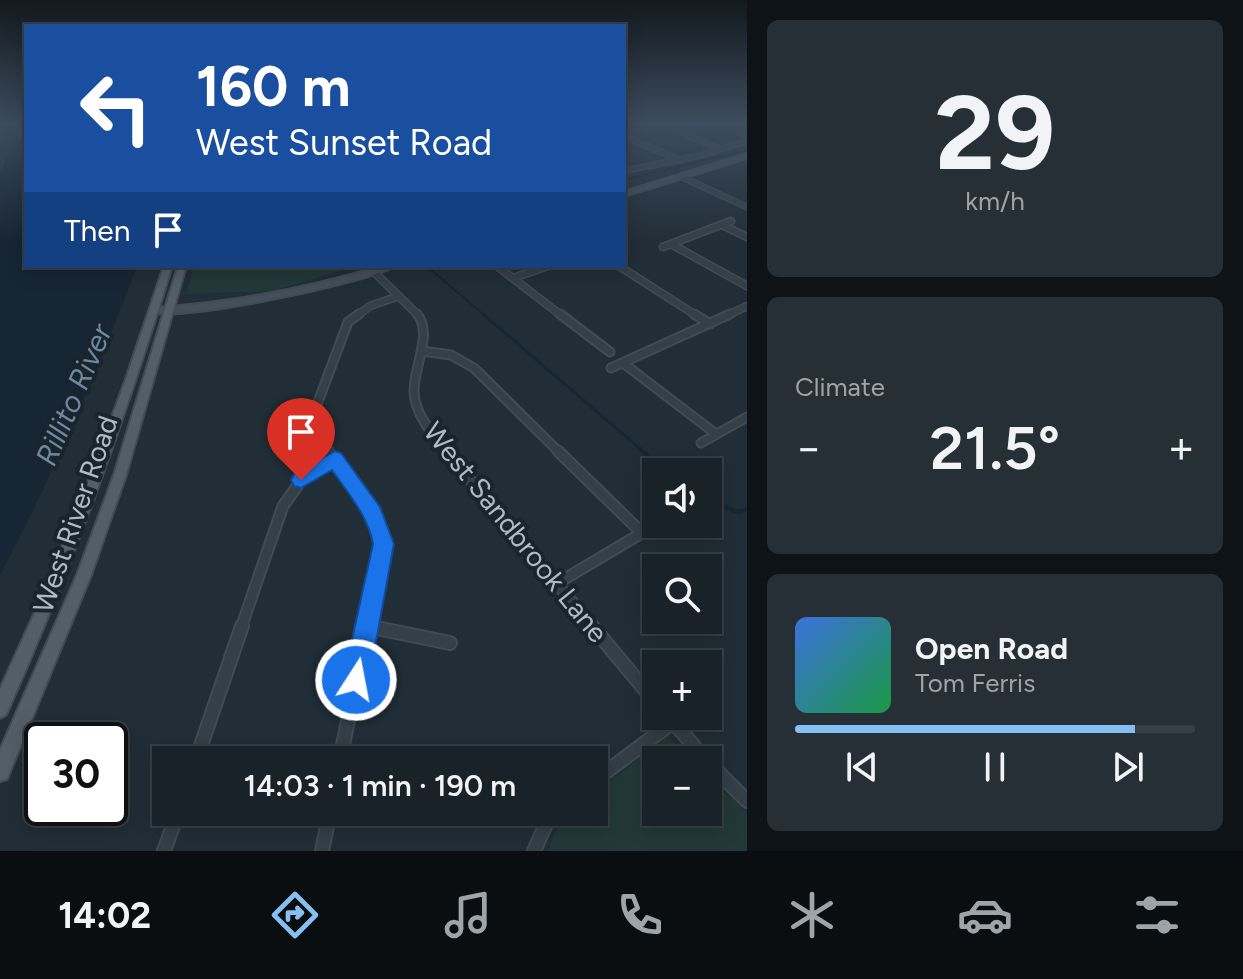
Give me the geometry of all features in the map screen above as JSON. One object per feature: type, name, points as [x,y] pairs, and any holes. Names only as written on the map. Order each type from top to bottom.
[{"type":"main road","name":"West River Road","points":[[0,709],[58,580],[94,489],[167,268]]},
{"type":"main road","name":"West River Road","points":[[0,772],[84,575],[120,475],[181,268]]},
{"type":"street","points":[[626,171],[661,163]]},
{"type":"street","points":[[626,193],[726,163]]},
{"type":"street","points":[[682,177],[747,207]]},
{"type":"street","points":[[663,247],[731,221]]},
{"type":"street","points":[[722,225],[747,237]]},
{"type":"street","points":[[671,244],[747,286]]},
{"type":"street","points":[[154,311],[251,303],[308,292],[384,268]]},
{"type":"street","points":[[500,268],[610,352]]},
{"type":"street","points":[[513,278],[542,268]]},
{"type":"street","points":[[622,268],[710,324]]},
{"type":"street","name":"West Sandbrook Lane","points":[[373,271],[423,325],[414,397],[424,424],[642,686]]},
{"type":"street","points":[[343,746],[383,544],[373,513],[335,459],[316,424],[315,410],[348,322],[358,313],[399,296]]},
{"type":"street","points":[[611,368],[747,306]]},
{"type":"street","points":[[422,351],[451,355],[474,368],[642,533],[556,584]]},
{"type":"street","points":[[623,363],[716,434]]},
{"type":"street","points":[[701,443],[747,417]]},
{"type":"street","points":[[201,746],[283,506],[305,475],[335,459]]},
{"type":"street","points":[[367,626],[450,643]]},
{"type":"street","points":[[608,770],[657,730]]},
{"type":"street","points":[[680,730],[694,746]]},
{"type":"street","points":[[722,776],[747,801]]},
{"type":"street","points":[[164,851],[173,826]]},
{"type":"street","points":[[322,851],[327,826]]},
{"type":"street","points":[[534,851],[545,826]]},
{"type":"green space","points":[[193,268],[350,268],[272,291],[186,294]]},
{"type":"green space","points":[[668,736],[678,746],[655,746]]},
{"type":"green space","points":[[642,756],[642,826],[722,826],[722,790],[747,813],[747,851],[548,851],[560,826],[608,826],[608,783]]},
{"type":"water","name":"Rillito River","points":[[5,163],[24,163],[24,268],[136,268],[74,423],[0,575],[0,175]]},
{"type":"waterway","points":[[670,169],[695,163]]},
{"type":"waterway","points":[[626,180],[670,169]]},
{"type":"waterway","points":[[670,169],[679,173]]},
{"type":"waterway","points":[[429,268],[485,316]]},
{"type":"waterway","points":[[483,314],[645,453]]},
{"type":"waterway","points":[[642,451],[650,458]]},
{"type":"waterway","points":[[722,506],[738,512],[747,509]]},
{"type":"route","points":[[301,480],[335,459],[373,513],[381,533],[383,544],[356,680]]}]
